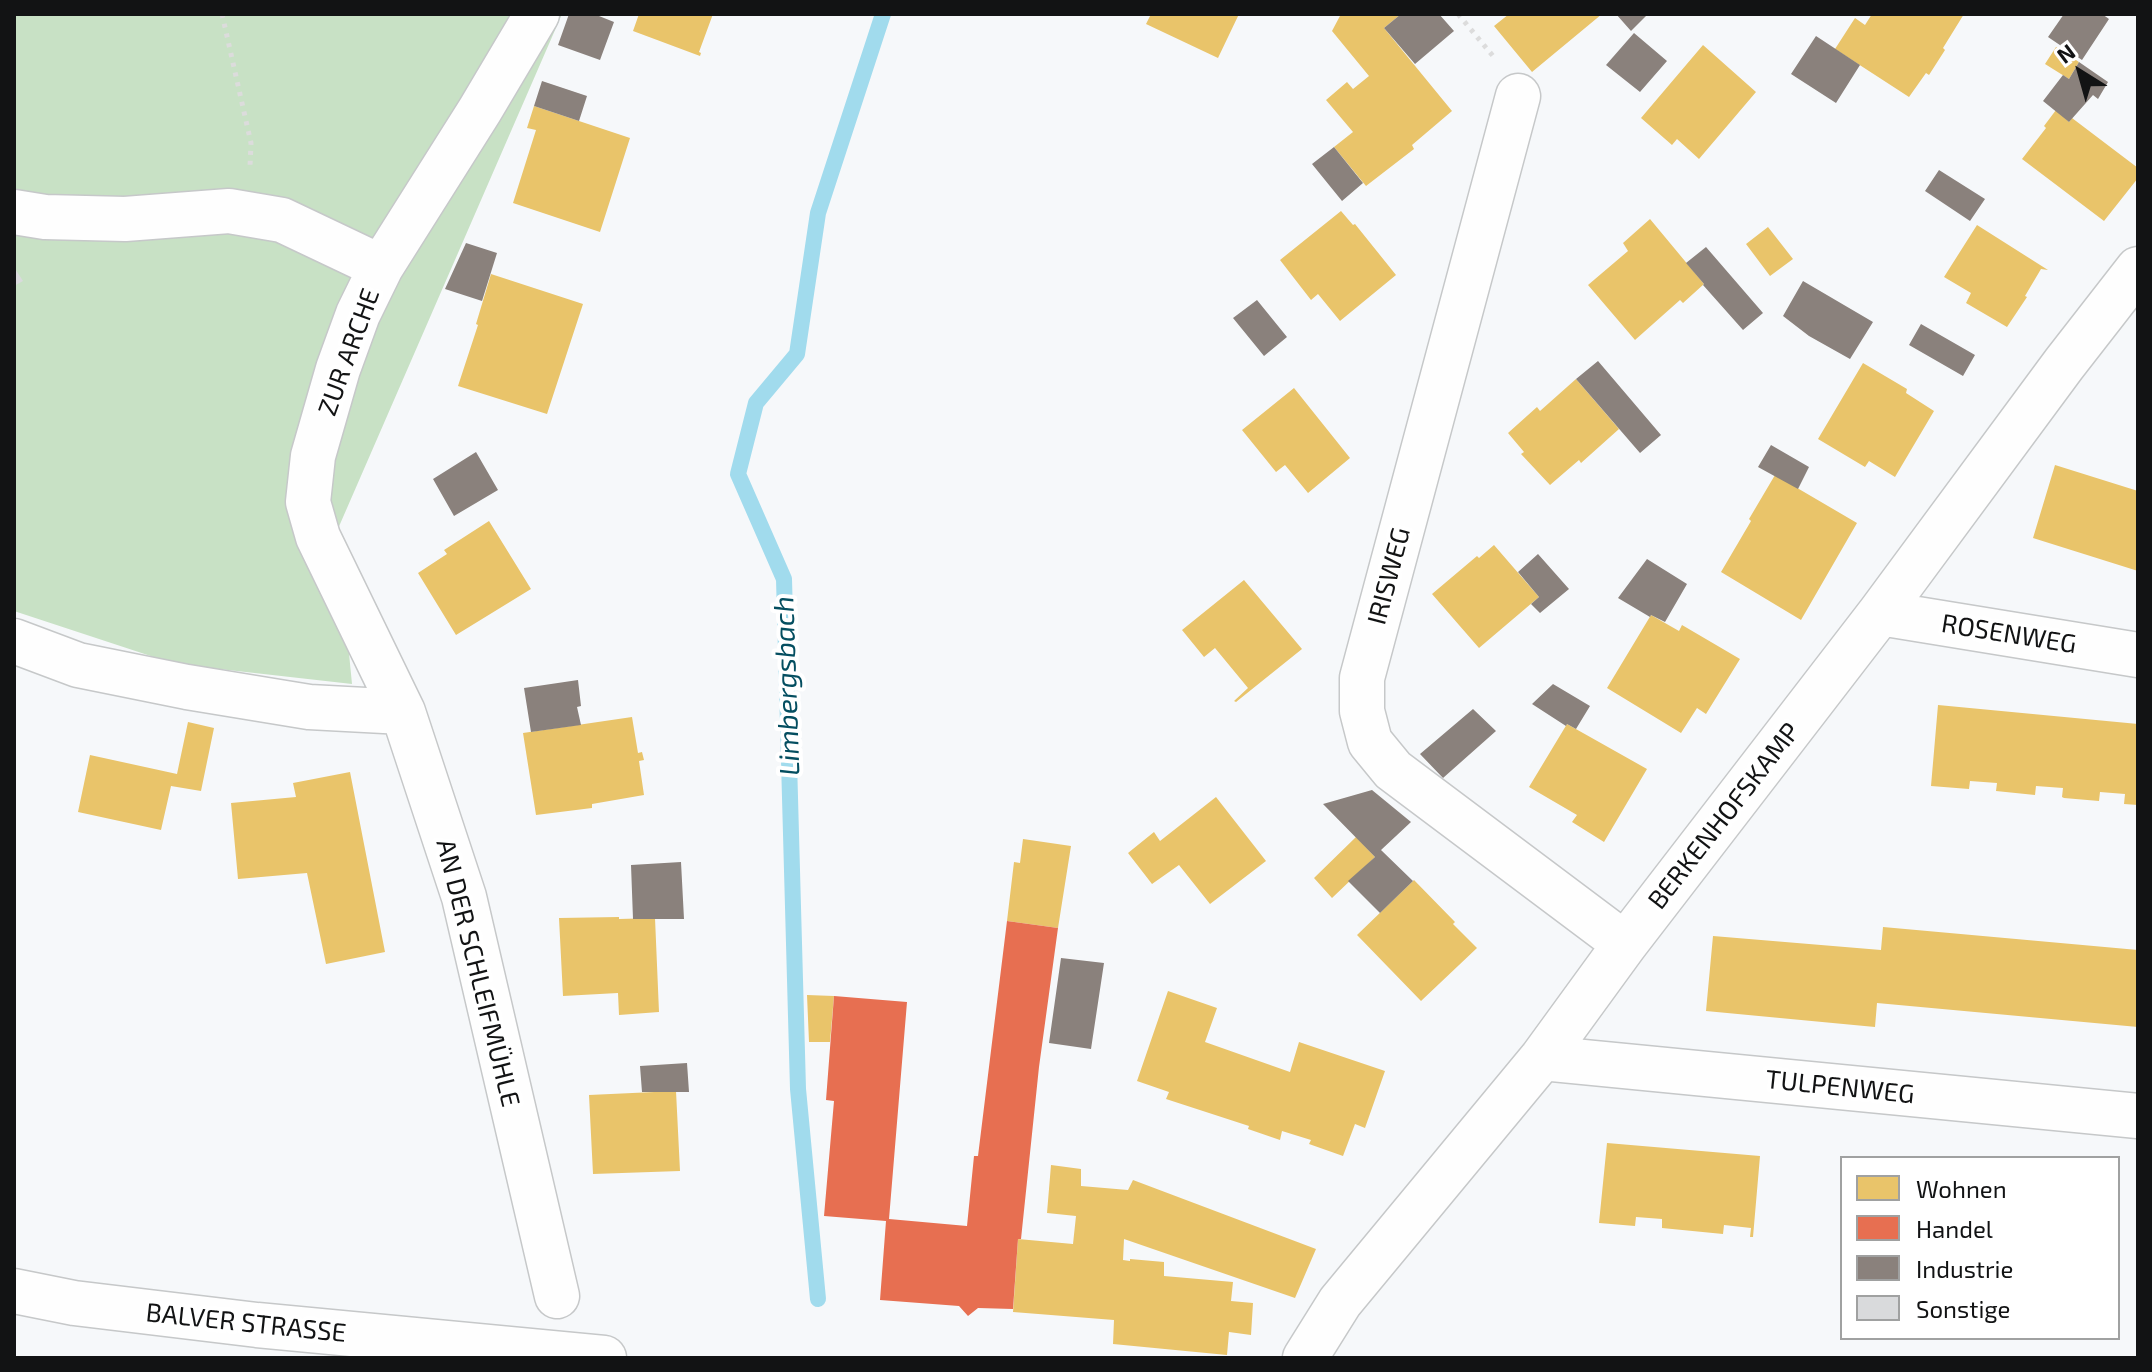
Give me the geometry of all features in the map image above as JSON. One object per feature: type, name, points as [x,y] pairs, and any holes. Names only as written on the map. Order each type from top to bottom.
[{"type":"street","name":"ZUR ARCHE","points":[[403,712],[318,537],[308,502],[313,456],[338,369],[358,314],[381,267],[537,14]]},
{"type":"street","name":"IRISWEG","points":[[1518,96],[1362,678],[1362,711],[1370,742],[1393,770],[1625,944]]},
{"type":"street","points":[[14,212],[45,217],[125,219],[229,211],[282,220],[381,267]]},
{"type":"street","name":"BERKENHOFSKAMP","points":[[1305,1358],[1340,1302],[1542,1058],[1625,944],[1880,613],[2138,269]]},
{"type":"street","name":"ROSENWEG","points":[[1880,613],[2138,655]]},
{"type":"street","points":[[14,641],[78,665],[187,687],[309,707],[403,712]]},
{"type":"street","name":"AN DER SCHLEIFMÜHLE","points":[[403,712],[464,897],[557,1296]]},
{"type":"street","name":"TULPENWEG","points":[[1542,1058],[2138,1116]]},
{"type":"street","name":"BALVER STRASSE","points":[[14,1291],[74,1303],[257,1325],[585,1357]]},
{"type":"path","points":[[222,14],[251,143],[248,214]]},
{"type":"green space","points":[[14,14],[562,14],[337,531],[352,684],[175,664],[14,611]]},
{"type":"building: Wohnen","points":[[639,14],[713,14],[700,56],[633,31]]},
{"type":"building: Wohnen","points":[[1151,14],[1239,14],[1218,58],[1146,24]]},
{"type":"building: Wohnen","points":[[1341,14],[1401,14],[1384,28],[1452,111],[1412,145],[1414,149],[1366,186],[1334,147],[1353,132],[1326,100],[1347,82],[1353,89],[1369,76],[1332,31]]},
{"type":"building: Wohnen","points":[[1509,14],[1602,14],[1532,72],[1494,26]]},
{"type":"building: Wohnen","points":[[1872,14],[1964,14],[1929,75],[1926,73],[1909,97],[1835,49],[1855,18],[1865,25]]},
{"type":"building: Wohnen","points":[[1703,45],[1756,92],[1699,159],[1677,139],[1672,145],[1641,118]]},
{"type":"building: Wohnen","points":[[2056,47],[2079,62],[2069,79],[2045,64]]},
{"type":"building: Wohnen","points":[[534,106],[630,138],[600,232],[513,203],[536,130],[527,128]]},
{"type":"building: Wohnen","points":[[2056,110],[2069,122],[2072,118],[2138,168],[2138,178],[2104,221],[2022,159]]},
{"type":"building: Wohnen","points":[[1341,211],[1396,275],[1340,321],[1318,294],[1311,300],[1280,260]]},
{"type":"building: Wohnen","points":[[1650,219],[1704,284],[1683,303],[1680,300],[1635,340],[1588,285],[1628,251],[1623,243]]},
{"type":"building: Wohnen","points":[[1977,225],[2048,270],[2041,269],[2007,327],[1966,303],[1971,293],[1944,277]]},
{"type":"building: Wohnen","points":[[1768,227],[1793,259],[1770,276],[1746,244]]},
{"type":"building: Wohnen","points":[[491,274],[583,304],[547,414],[458,386]]},
{"type":"building: Wohnen","points":[[1863,363],[1907,389],[1906,393],[1934,411],[1895,477],[1869,461],[1865,467],[1818,439]]},
{"type":"building: Wohnen","points":[[1576,379],[1619,429],[1581,463],[1579,460],[1550,485],[1521,454],[1524,452],[1508,433],[1537,407],[1540,411]]},
{"type":"building: Wohnen","points":[[1294,388],[1350,458],[1308,493],[1285,465],[1276,472],[1242,430]]},
{"type":"building: Wohnen","points":[[2055,465],[2138,491],[2138,571],[2033,538]]},
{"type":"building: Wohnen","points":[[1775,475],[1857,523],[1801,620],[1721,572]]},
{"type":"building: Wohnen","points":[[489,521],[531,589],[456,635],[418,573],[447,554],[444,550]]},
{"type":"building: Wohnen","points":[[1494,545],[1539,597],[1479,648],[1432,594]]},
{"type":"building: Wohnen","points":[[1244,580],[1302,649],[1236,702],[1248,688],[1215,648],[1204,657],[1182,630]]},
{"type":"building: Wohnen","points":[[1651,615],[1679,631],[1682,625],[1740,659],[1706,714],[1697,708],[1681,733],[1607,688]]},
{"type":"building: Wohnen","points":[[1938,705],[2138,724],[2138,805],[2124,804],[2125,794],[2100,792],[2099,801],[2064,798],[2063,788],[2036,786],[2035,795],[1996,791],[1997,783],[1970,781],[1969,789],[1931,786]]},
{"type":"building: Wohnen","points":[[632,717],[638,753],[642,752],[644,760],[639,761],[644,795],[592,804],[592,808],[536,815],[523,733]]},
{"type":"building: Wohnen","points":[[188,722],[214,728],[201,791],[171,786],[161,830],[78,812],[90,755],[177,774]]},
{"type":"building: Wohnen","points":[[1567,724],[1647,769],[1604,842],[1572,822],[1577,815],[1529,787]]},
{"type":"building: Wohnen","points":[[350,772],[385,952],[326,964],[307,873],[238,879],[231,803],[296,797],[293,783]]},
{"type":"building: Wohnen","points":[[1216,797],[1266,861],[1210,904],[1179,865],[1152,884],[1128,853],[1154,832],[1160,841]]},
{"type":"building: Wohnen","points":[[1356,837],[1375,857],[1332,898],[1314,878]]},
{"type":"building: Wohnen","points":[[1023,839],[1071,846],[1058,928],[1007,921],[1014,862],[1020,863]]},
{"type":"building: Wohnen","points":[[1414,880],[1477,948],[1421,1001],[1357,935]]},
{"type":"building: Wohnen","points":[[559,918],[655,918],[659,1012],[619,1015],[618,993],[563,996]]},
{"type":"building: Wohnen","points":[[1883,927],[2138,950],[2138,1027],[1877,1003],[1875,1027],[1706,1011],[1713,936],[1881,950]]},
{"type":"building: Wohnen","points":[[1168,991],[1217,1008],[1205,1042],[1290,1072],[1299,1042],[1385,1071],[1365,1128],[1355,1124],[1343,1156],[1309,1144],[1311,1140],[1282,1131],[1280,1140],[1248,1129],[1249,1126],[1166,1099],[1169,1092],[1137,1081]]},
{"type":"building: Wohnen","points":[[807,995],[834,996],[830,1042],[809,1042]]},
{"type":"building: Wohnen","points":[[676,1091],[680,1171],[593,1174],[589,1095]]},
{"type":"building: Wohnen","points":[[1607,1143],[1760,1156],[1753,1237],[1750,1237],[1751,1228],[1724,1225],[1723,1234],[1662,1228],[1662,1219],[1636,1217],[1635,1226],[1599,1223]]},
{"type":"building: Wohnen","points":[[1051,1165],[1081,1169],[1081,1186],[1128,1190],[1133,1180],[1316,1249],[1295,1298],[1124,1239],[1123,1260],[1164,1262],[1164,1276],[1233,1282],[1231,1301],[1253,1303],[1251,1335],[1229,1332],[1227,1355],[1113,1344],[1114,1320],[1013,1312],[1018,1239],[1073,1244],[1076,1216],[1047,1213]]},
{"type":"building: Handel","points":[[1007,921],[1058,928],[1039,1067],[1021,1239],[1018,1239],[1013,1309],[978,1308],[968,1316],[959,1306],[880,1300],[886,1221],[824,1216],[834,1101],[826,1100],[834,996],[907,1002],[889,1219],[967,1226]]},
{"type":"building: Industrie","points":[[569,14],[594,14],[614,22],[600,60],[558,45]]},
{"type":"building: Industrie","points":[[1401,14],[1439,14],[1454,31],[1415,64],[1384,28]]},
{"type":"building: Industrie","points":[[1616,14],[1648,14],[1631,31]]},
{"type":"building: Industrie","points":[[2064,14],[2102,14],[2109,19],[2082,60],[2048,37]]},
{"type":"building: Industrie","points":[[1634,33],[1667,61],[1640,92],[1606,65]]},
{"type":"building: Industrie","points":[[1816,36],[1860,65],[1836,103],[1791,74]]},
{"type":"building: Industrie","points":[[2079,62],[2108,82],[2098,99],[2093,95],[2069,122],[2043,101],[2063,75],[2069,79]]},
{"type":"building: Industrie","points":[[542,81],[587,96],[579,121],[534,106]]},
{"type":"building: Industrie","points":[[1334,147],[1363,183],[1342,201],[1312,164]]},
{"type":"building: Industrie","points":[[1939,170],[1985,199],[1970,221],[1925,191]]},
{"type":"building: Industrie","points":[[466,243],[497,253],[482,301],[445,289]]},
{"type":"building: Industrie","points":[[1706,247],[1763,313],[1743,330],[1686,263]]},
{"type":"building: Industrie","points":[[1803,281],[1873,322],[1850,359],[1809,336],[1783,316]]},
{"type":"building: Industrie","points":[[1257,300],[1287,337],[1264,356],[1233,318]]},
{"type":"building: Industrie","points":[[1921,324],[1975,355],[1963,376],[1909,345]]},
{"type":"building: Industrie","points":[[1598,361],[1661,435],[1640,453],[1576,379]]},
{"type":"building: Industrie","points":[[1771,445],[1809,467],[1798,489],[1758,467]]},
{"type":"building: Industrie","points":[[476,452],[498,490],[454,516],[433,479]]},
{"type":"building: Industrie","points":[[1538,554],[1569,589],[1540,613],[1531,604],[1539,597],[1518,572]]},
{"type":"building: Industrie","points":[[1647,559],[1687,584],[1665,622],[1618,598]]},
{"type":"building: Industrie","points":[[578,680],[581,706],[577,707],[581,725],[531,732],[524,688]]},
{"type":"building: Industrie","points":[[1553,684],[1590,706],[1576,729],[1532,704]]},
{"type":"building: Industrie","points":[[1473,709],[1496,731],[1443,778],[1420,754]]},
{"type":"building: Industrie","points":[[1372,790],[1411,822],[1381,850],[1413,881],[1380,913],[1348,881],[1375,857],[1323,804]]},
{"type":"building: Industrie","points":[[681,862],[684,919],[633,919],[631,865]]},
{"type":"building: Industrie","points":[[1061,958],[1104,963],[1091,1049],[1049,1043]]},
{"type":"building: Industrie","points":[[687,1063],[689,1092],[642,1092],[640,1066]]},
{"type":"building: Sonstige","points":[[14,267],[23,281],[14,286]]},
{"type":"waterway","name":"Limbergsbach","points":[[818,1299],[798,1089],[784,579],[738,474],[756,403],[797,354],[818,213],[883,14]]}]
